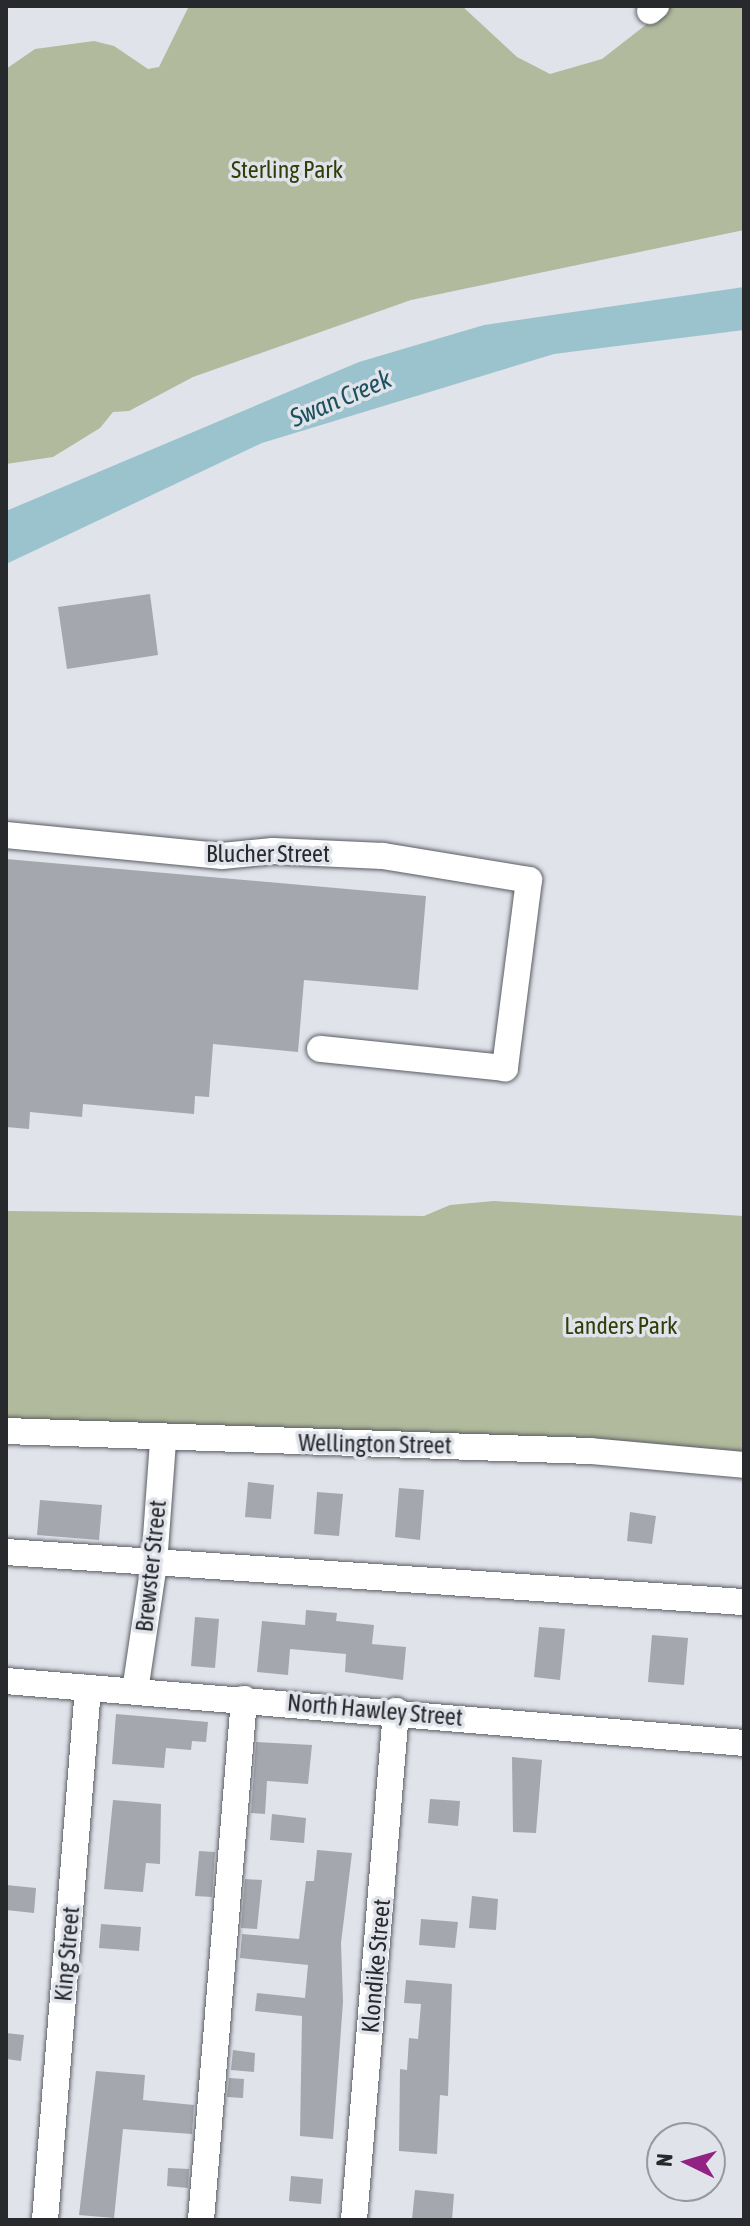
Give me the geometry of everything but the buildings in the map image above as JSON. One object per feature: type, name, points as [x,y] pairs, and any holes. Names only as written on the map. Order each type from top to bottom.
[{"type":"street","name":"Blucher Street","points":[[6,835],[222,856],[273,851],[383,856],[529,880],[505,1068],[320,1049]]},
{"type":"street","name":"Wellington Street","points":[[6,1431],[163,1440],[591,1451],[744,1465]]},
{"type":"street","name":"Brewster Street","points":[[135,1691],[154,1564],[163,1440]]},
{"type":"street","points":[[6,1552],[744,1602]]},
{"type":"street","name":"North Hawley Street","points":[[6,1681],[396,1711],[744,1743]]},
{"type":"street","name":"King Street","points":[[45,2220],[88,1688]]},
{"type":"street","points":[[201,2220],[244,1699]]},
{"type":"street","name":"Klondike Street","points":[[354,2220],[396,1711]]},
{"type":"green space","name":"Sterling Park","points":[[189,6],[462,6],[517,57],[550,74],[602,59],[670,6],[744,6],[744,230],[411,300],[193,377],[129,411],[113,412],[100,428],[53,457],[6,464],[6,69],[35,49],[94,41],[114,46],[148,69],[159,67]]},
{"type":"green space","name":"Landers Park","points":[[494,1201],[744,1216],[744,1459],[6,1422],[6,1211],[424,1216],[450,1205]]},
{"type":"water","name":"Swan Creek","points":[[744,287],[744,330],[554,354],[262,443],[6,564],[6,511],[359,362],[484,325]]}]
